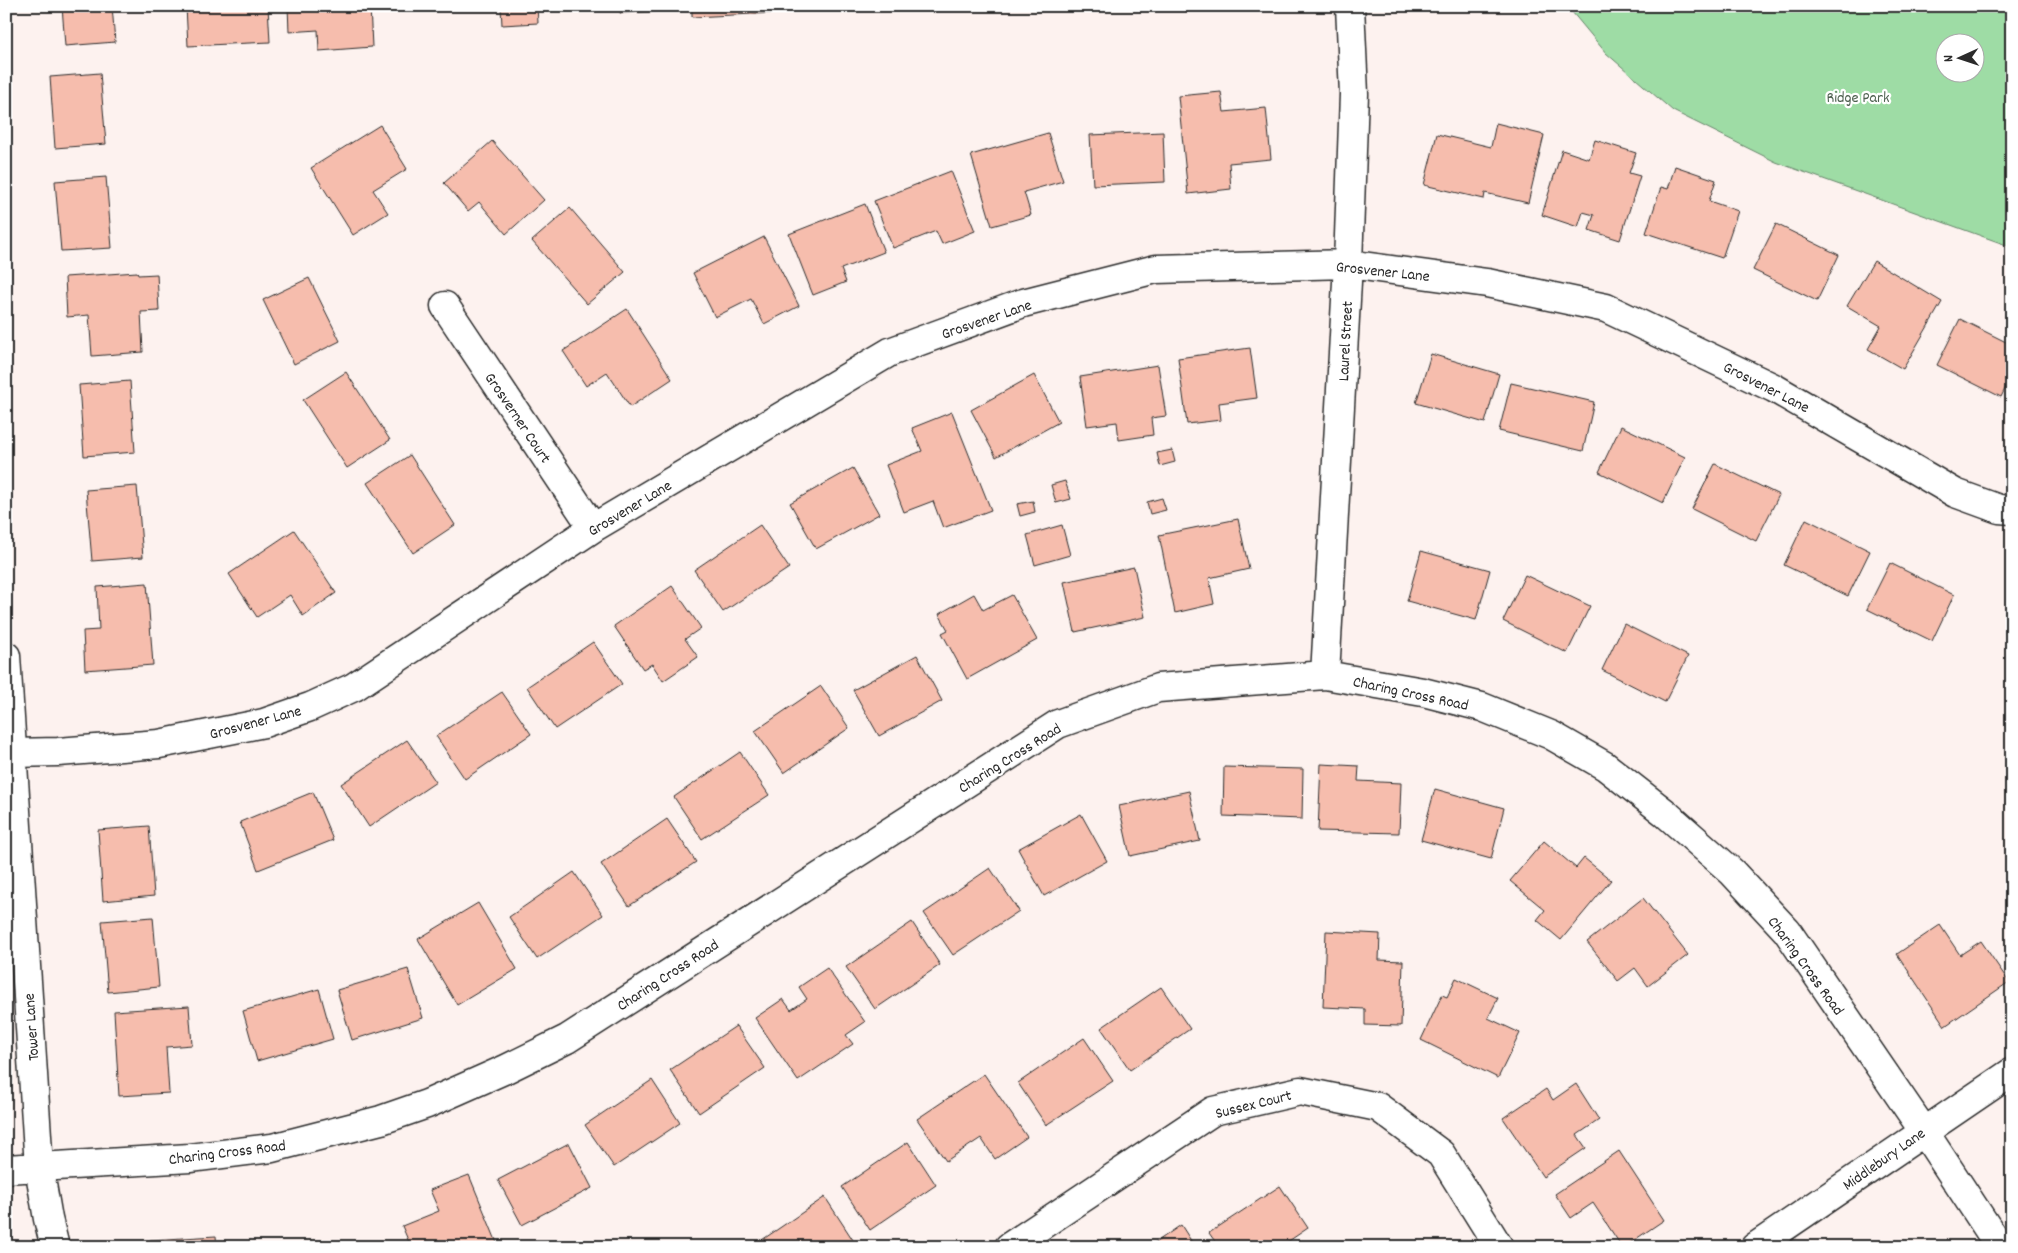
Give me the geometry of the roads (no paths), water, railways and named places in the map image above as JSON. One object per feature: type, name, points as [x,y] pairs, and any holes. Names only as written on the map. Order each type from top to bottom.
[{"type":"street","name":"Laurel Street","points":[[1325,675],[1348,264],[1354,94],[1350,6]]},
{"type":"street","name":"Grosvener Lane","points":[[12,753],[58,752],[159,744],[264,722],[310,707],[354,687],[593,528],[890,352],[1023,303],[1156,269],[1348,264],[1487,283],[1606,308],[1774,388],[1955,493],[1999,509],[2012,510]]},
{"type":"street","name":"Grosverner Court","points":[[445,306],[593,528]]},
{"type":"street","name":"Tower Lane","points":[[6,656],[39,1167],[55,1247]]},
{"type":"street","name":"Charing Cross Road","points":[[6,1169],[190,1158],[272,1148],[381,1120],[427,1104],[506,1069],[567,1039],[1058,724],[1158,688],[1325,675],[1423,692],[1482,707],[1551,736],[1604,766],[1664,812],[1732,872],[1787,932],[1923,1130],[2000,1247]]},
{"type":"street","name":"Middlebury Lane","points":[[1755,1247],[1923,1130],[2012,1072]]},
{"type":"street","name":"Sussex Court","points":[[1009,1247],[1213,1112],[1300,1091],[1378,1107],[1441,1154],[1499,1247]]},
{"type":"park label","name":"Ridge Park","points":[[1858,96]]}]
